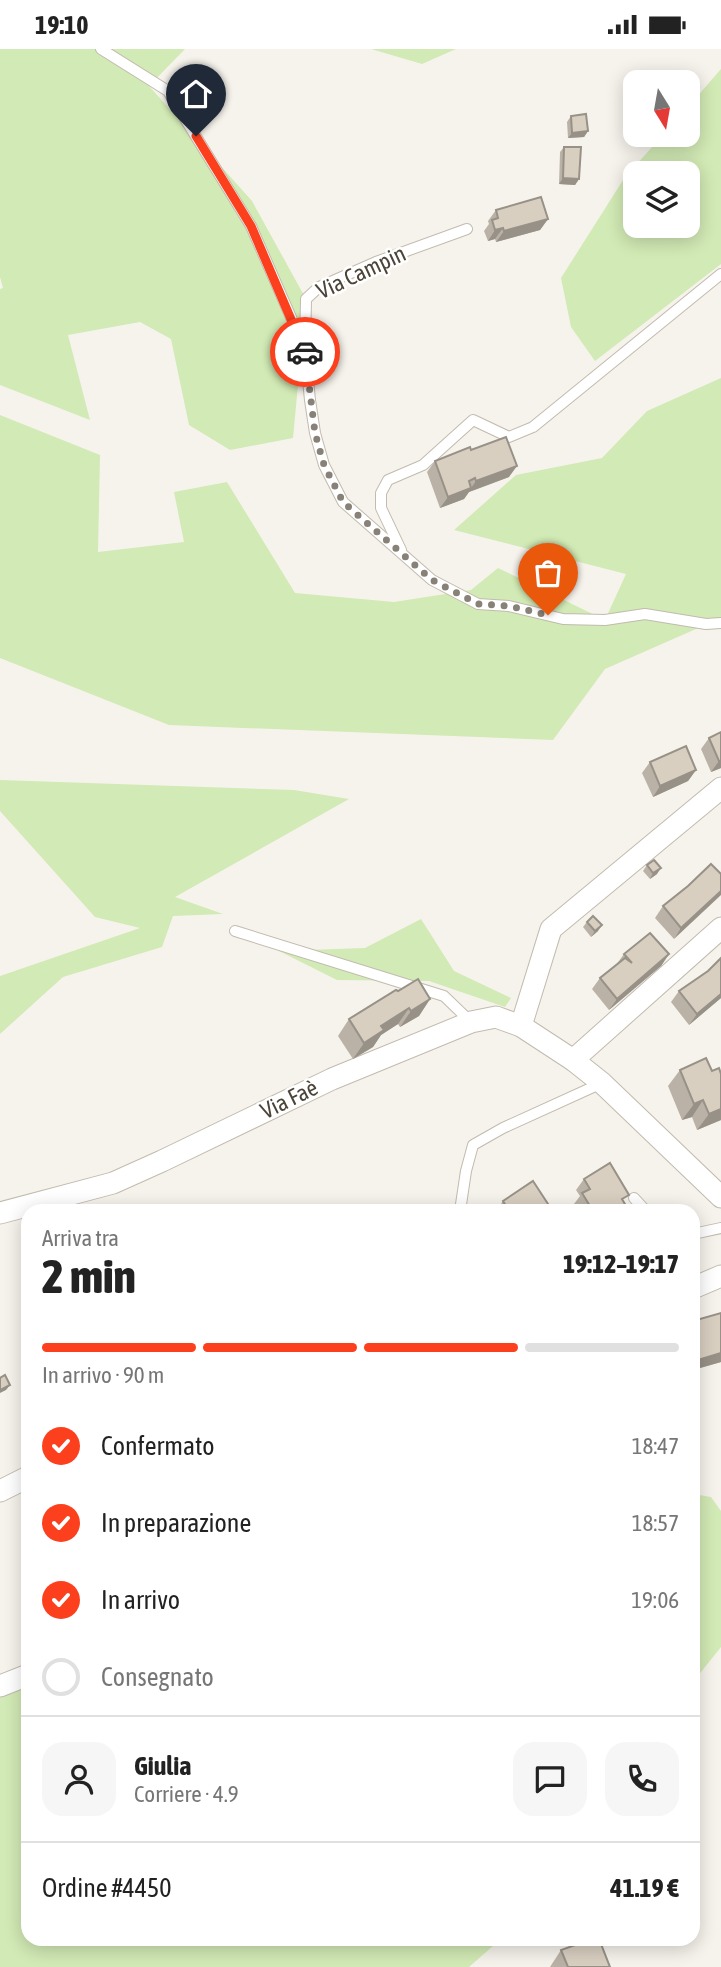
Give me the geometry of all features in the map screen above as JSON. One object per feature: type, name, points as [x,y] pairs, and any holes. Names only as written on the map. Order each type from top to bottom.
[{"type":"street","points":[[521,1026],[551,929],[721,788]]},
{"type":"street","points":[[573,1060],[721,928]]},
{"type":"street","name":"Via Faè","points":[[33,1204],[113,1182],[331,1079],[471,1022],[496,1017],[521,1026],[573,1060],[602,1083],[721,1197]]},
{"type":"street","name":"Via Faè","points":[[0,1213],[21,1207]]},
{"type":"street","points":[[700,1285],[721,1276]]},
{"type":"street","points":[[0,1491],[21,1480]]},
{"type":"street","points":[[0,1686],[21,1678]]},
{"type":"lane","name":"Via Campin","points":[[101,49],[168,91],[251,226],[305,351]]},
{"type":"lane","name":"Via Campin","points":[[467,229],[376,262],[318,287],[306,299],[305,351],[315,433],[324,465],[343,502],[432,580],[478,604],[509,606],[563,619],[605,620],[645,614],[706,624],[721,623]]},
{"type":"lane","points":[[402,553],[381,508],[381,493],[388,480],[423,465],[473,419],[509,437],[533,427],[721,274]]},
{"type":"lane","points":[[235,931],[444,996],[471,1022]]},
{"type":"lane","points":[[461,1204],[473,1145],[503,1128],[602,1083]]},
{"type":"lane","points":[[634,1198],[640,1204]]},
{"type":"lane","points":[[700,1232],[721,1228]]},
{"type":"green space","points":[[0,49],[185,49],[149,86],[252,201],[306,299],[293,438],[230,450],[189,425],[171,339],[140,322],[68,335],[90,420],[0,385],[0,289],[3,288],[0,277]]},
{"type":"green space","points":[[371,49],[456,49],[422,64]]},
{"type":"green space","points":[[721,69],[721,264],[595,361],[571,327],[561,278],[623,180],[623,238],[700,238],[700,161],[639,161],[652,147],[700,147],[700,93]]},
{"type":"green space","points":[[721,378],[721,618],[605,669],[553,740],[169,725],[0,658],[0,415],[100,455],[98,552],[184,542],[174,492],[227,482],[295,593],[394,602],[471,590],[498,568],[605,620],[626,574],[454,530],[516,475],[602,458],[647,411]]},
{"type":"green space","points":[[0,780],[294,790],[349,799],[175,897],[223,914],[173,916],[162,947],[63,977],[0,1034],[0,976],[140,928],[95,917],[0,811]]},
{"type":"green space","points":[[421,919],[454,971],[511,998],[505,1007],[429,981],[337,980],[279,951],[365,948]]},
{"type":"green space","points":[[700,1495],[711,1497],[721,1511],[721,1647],[700,1673]]},
{"type":"green space","points":[[21,1674],[21,1946],[493,1946],[469,1967],[0,1967],[0,1675]]},
{"type":"building","points":[[586,114],[588,131],[572,133],[571,116]]},
{"type":"building","points":[[564,147],[581,147],[579,179],[563,178]]},
{"type":"building","points":[[541,197],[548,219],[504,231],[503,228],[495,230],[492,220],[498,218],[496,210]]},
{"type":"building","points":[[506,437],[517,466],[476,481],[475,478],[469,481],[471,488],[448,497],[435,461]]},
{"type":"building","points":[[721,732],[721,761],[719,761],[709,738]]},
{"type":"building","points":[[686,746],[696,770],[660,786],[650,762]]},
{"type":"building","points":[[654,860],[661,868],[653,873],[647,865]]},
{"type":"building","points":[[711,864],[721,874],[721,891],[681,928],[663,906]]},
{"type":"building","points":[[593,916],[602,925],[595,931],[587,922]]},
{"type":"building","points":[[650,933],[669,954],[617,999],[600,978],[625,958],[632,963],[624,954]]},
{"type":"building","points":[[721,958],[721,994],[697,1014],[679,991],[708,971]]},
{"type":"building","points":[[418,979],[430,999],[411,1011],[409,1008],[381,1026],[384,1030],[364,1043],[349,1019]]},
{"type":"building","points":[[706,1058],[712,1071],[719,1068],[721,1074],[721,1109],[709,1114],[703,1100],[694,1104],[680,1070]]},
{"type":"building","points":[[610,1163],[629,1195],[622,1199],[625,1204],[589,1204],[582,1193],[590,1189],[584,1179]]},
{"type":"building","points":[[533,1181],[548,1204],[505,1204],[503,1201]]},
{"type":"building","points":[[721,1313],[721,1353],[700,1359],[700,1319]]},
{"type":"building","points":[[5,1375],[10,1385],[0,1390],[0,1378]]},
{"type":"building","points":[[572,1946],[602,1946],[610,1967],[568,1967],[561,1950]]},
{"type":"way so far","points":[[305,352],[315,433],[324,465],[343,502],[432,580],[478,604],[509,606],[548,615]]},
{"type":"route","points":[[196,136],[251,226],[305,352]]}]
